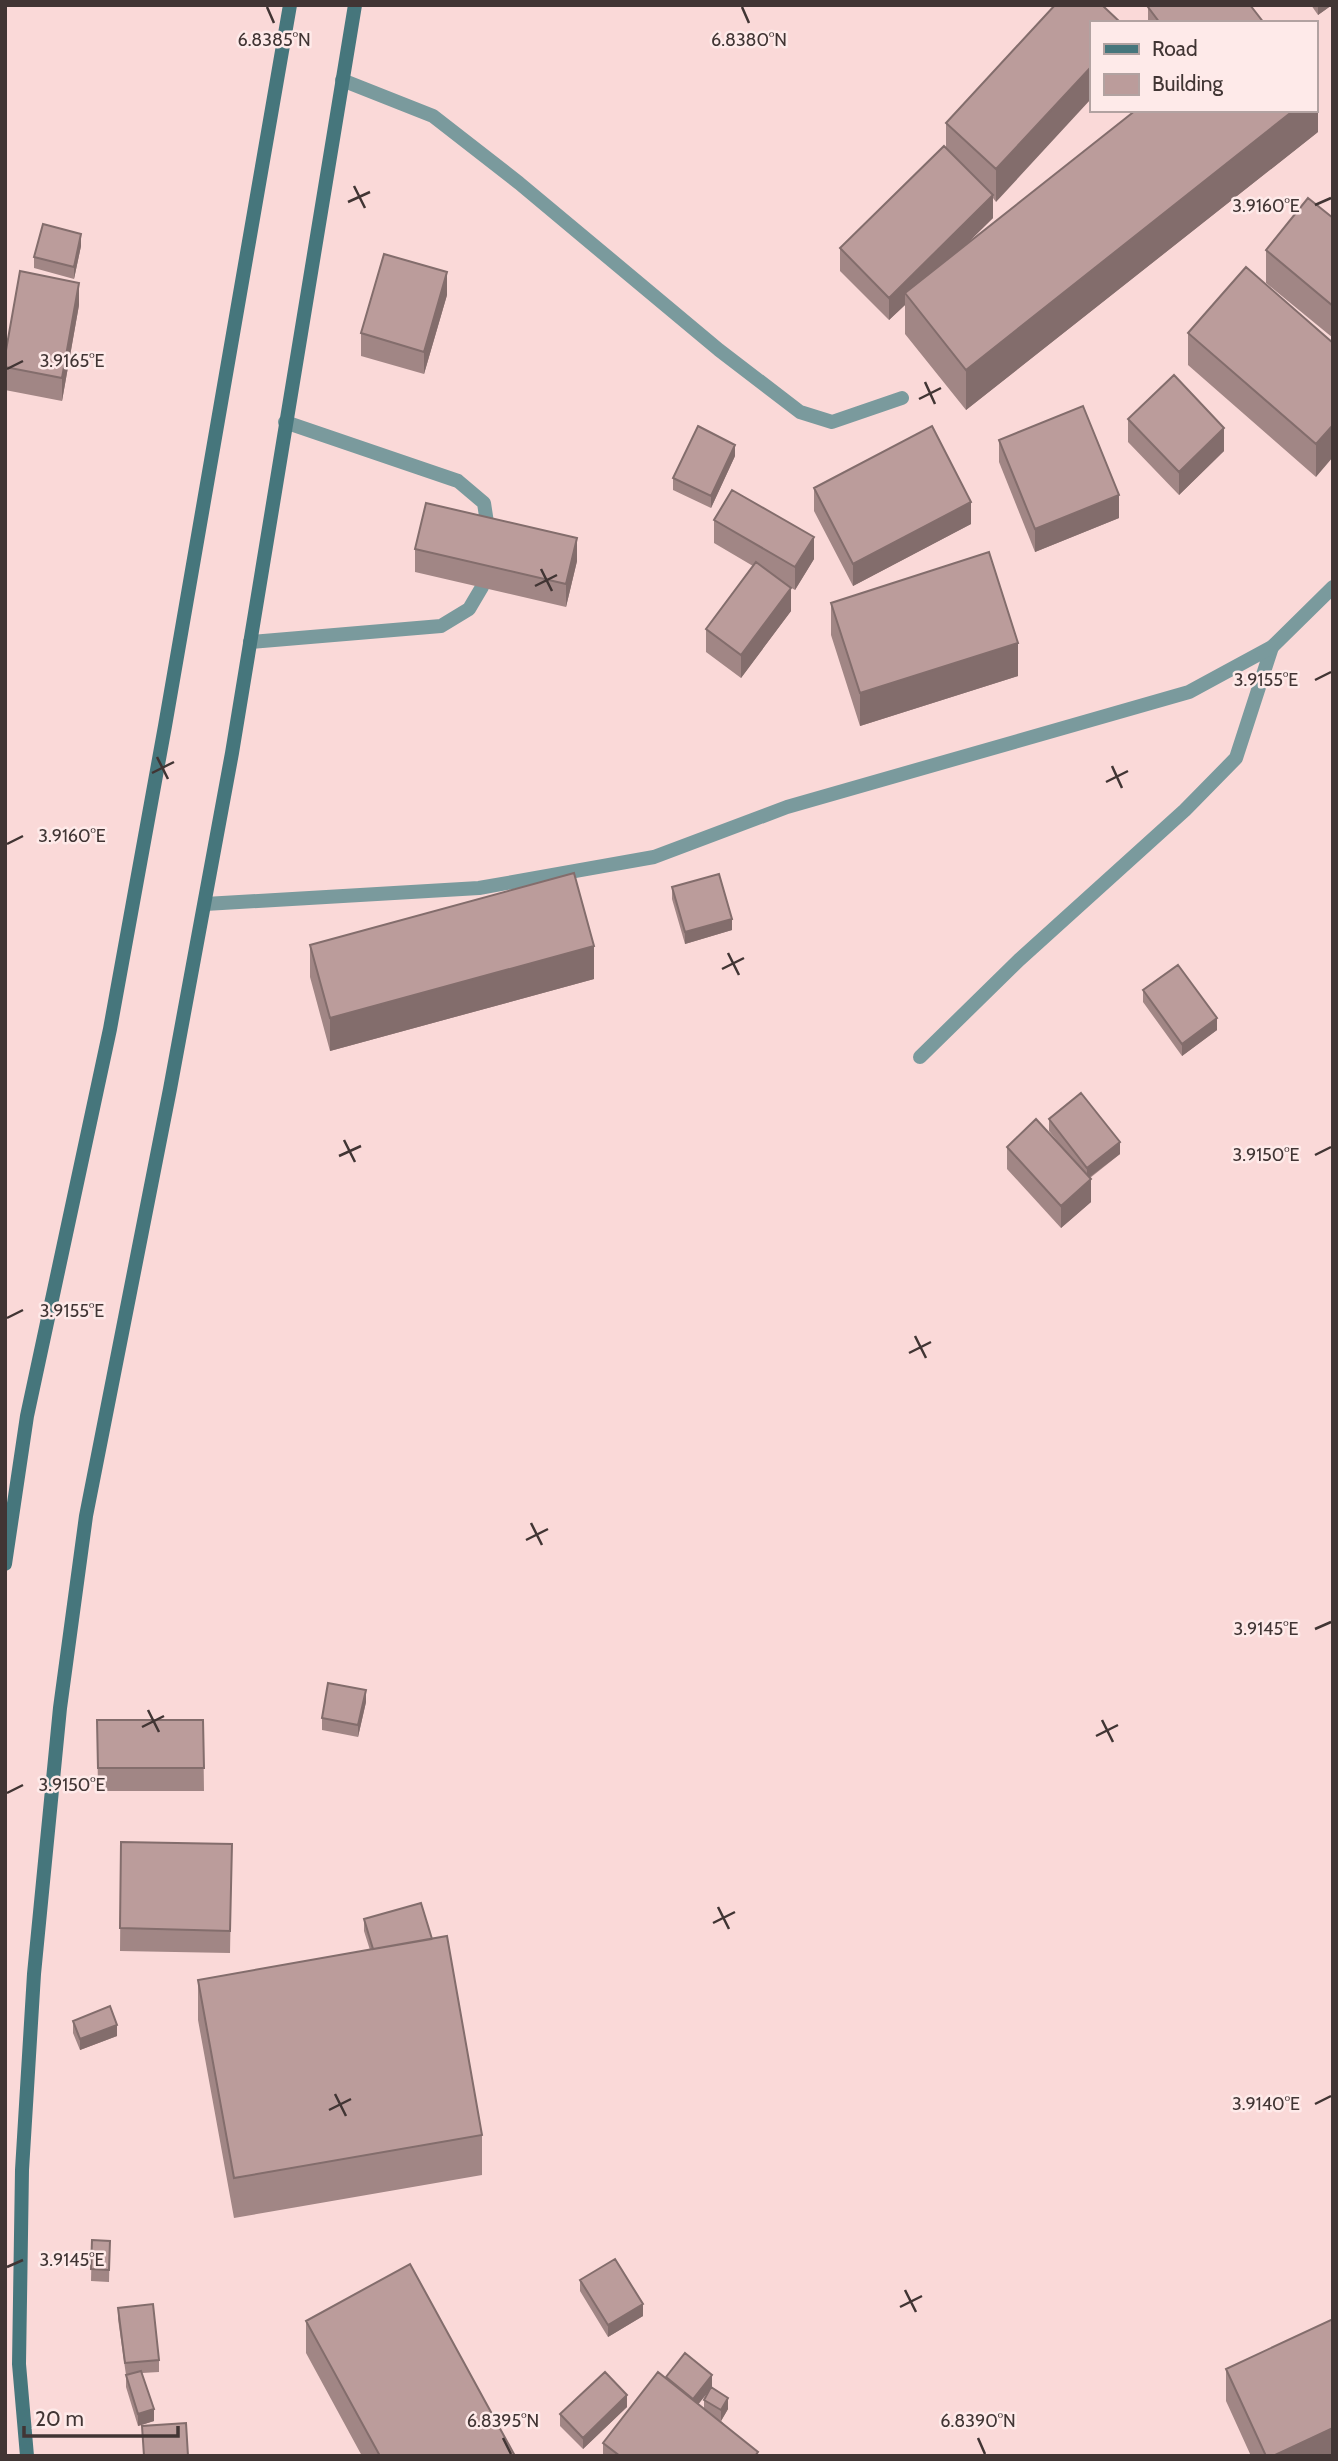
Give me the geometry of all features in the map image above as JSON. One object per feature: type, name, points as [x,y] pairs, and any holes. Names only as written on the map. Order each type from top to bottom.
[{"type":"main road","points":[[5,1564],[27,1416],[110,1029],[168,712],[290,5]]},
{"type":"main road","points":[[27,2456],[19,2364],[22,2170],[34,1974],[60,1708],[86,1516],[205,904],[355,5]]},
{"type":"street","points":[[342,80],[433,116],[519,183],[719,350],[800,412],[832,422],[902,398]]},
{"type":"street","points":[[285,422],[458,481],[484,503],[490,541]]},
{"type":"street","points":[[250,642],[441,626],[470,610],[481,587]]},
{"type":"street","points":[[205,904],[479,888],[654,857],[787,807],[1189,692],[1272,647],[1333,587]]},
{"type":"street","points":[[920,1057],[1019,961],[1185,810],[1236,758],[1272,647]]},
{"type":"building","points":[[1055,5],[1102,5],[1119,21],[1090,21],[1090,68],[996,169],[946,123]]},
{"type":"building","points":[[1250,5],[1262,21],[1158,21],[1148,7]]},
{"type":"building","points":[[1133,112],[1291,112],[966,370],[905,293]]},
{"type":"building","points":[[944,146],[993,195],[889,298],[840,248]]},
{"type":"building","points":[[1308,198],[1333,218],[1333,306],[1266,250]]},
{"type":"building","points":[[43,224],[81,234],[74,267],[34,257]]},
{"type":"building","points":[[384,254],[447,272],[424,352],[361,333]]},
{"type":"building","points":[[1246,267],[1333,343],[1333,425],[1316,444],[1188,333]]},
{"type":"building","points":[[20,271],[79,283],[62,378],[5,367]]},
{"type":"building","points":[[1174,375],[1224,428],[1179,472],[1128,419]]},
{"type":"building","points":[[1083,406],[1119,495],[1035,529],[999,440]]},
{"type":"building","points":[[698,426],[735,445],[711,496],[673,478]]},
{"type":"building","points":[[932,426],[971,502],[853,564],[814,488]]},
{"type":"building","points":[[732,490],[814,537],[795,567],[714,520]]},
{"type":"building","points":[[426,503],[577,538],[566,584],[415,549]]},
{"type":"building","points":[[989,552],[1018,643],[860,693],[831,603]]},
{"type":"building","points":[[756,562],[791,588],[741,655],[706,629]]},
{"type":"building","points":[[574,873],[594,946],[330,1018],[310,945]]},
{"type":"building","points":[[719,874],[732,919],[685,932],[672,887]]},
{"type":"building","points":[[1178,965],[1217,1018],[1182,1044],[1143,990]]},
{"type":"building","points":[[1081,1093],[1120,1142],[1087,1168],[1049,1119]]},
{"type":"building","points":[[1036,1119],[1091,1179],[1061,1206],[1007,1147]]},
{"type":"building","points":[[328,1683],[366,1690],[358,1725],[322,1718]]},
{"type":"building","points":[[97,1720],[203,1720],[204,1768],[98,1768]]},
{"type":"building","points":[[121,1842],[232,1844],[230,1931],[120,1928]]},
{"type":"building","points":[[421,1903],[432,1939],[373,1949],[364,1919]]},
{"type":"building","points":[[447,1936],[482,2135],[234,2178],[198,1980]]},
{"type":"building","points":[[110,2006],[117,2025],[80,2039],[73,2021]]},
{"type":"building","points":[[92,2240],[110,2241],[109,2270],[91,2269]]},
{"type":"building","points":[[615,2259],[643,2304],[608,2325],[580,2280]]},
{"type":"building","points":[[410,2264],[515,2456],[380,2456],[306,2321]]},
{"type":"building","points":[[153,2304],[159,2360],[125,2363],[118,2308]]},
{"type":"building","points":[[1333,2319],[1333,2428],[1273,2456],[1266,2456],[1226,2369]]},
{"type":"building","points":[[685,2353],[712,2375],[693,2399],[666,2377]]},
{"type":"building","points":[[141,2371],[154,2409],[138,2414],[126,2375]]},
{"type":"building","points":[[605,2372],[627,2395],[583,2438],[560,2414]]},
{"type":"building","points":[[658,2372],[758,2452],[755,2456],[620,2456],[603,2443]]},
{"type":"building","points":[[711,2387],[728,2398],[721,2410],[704,2400]]},
{"type":"building","points":[[186,2423],[188,2456],[144,2456],[142,2426]]}]
